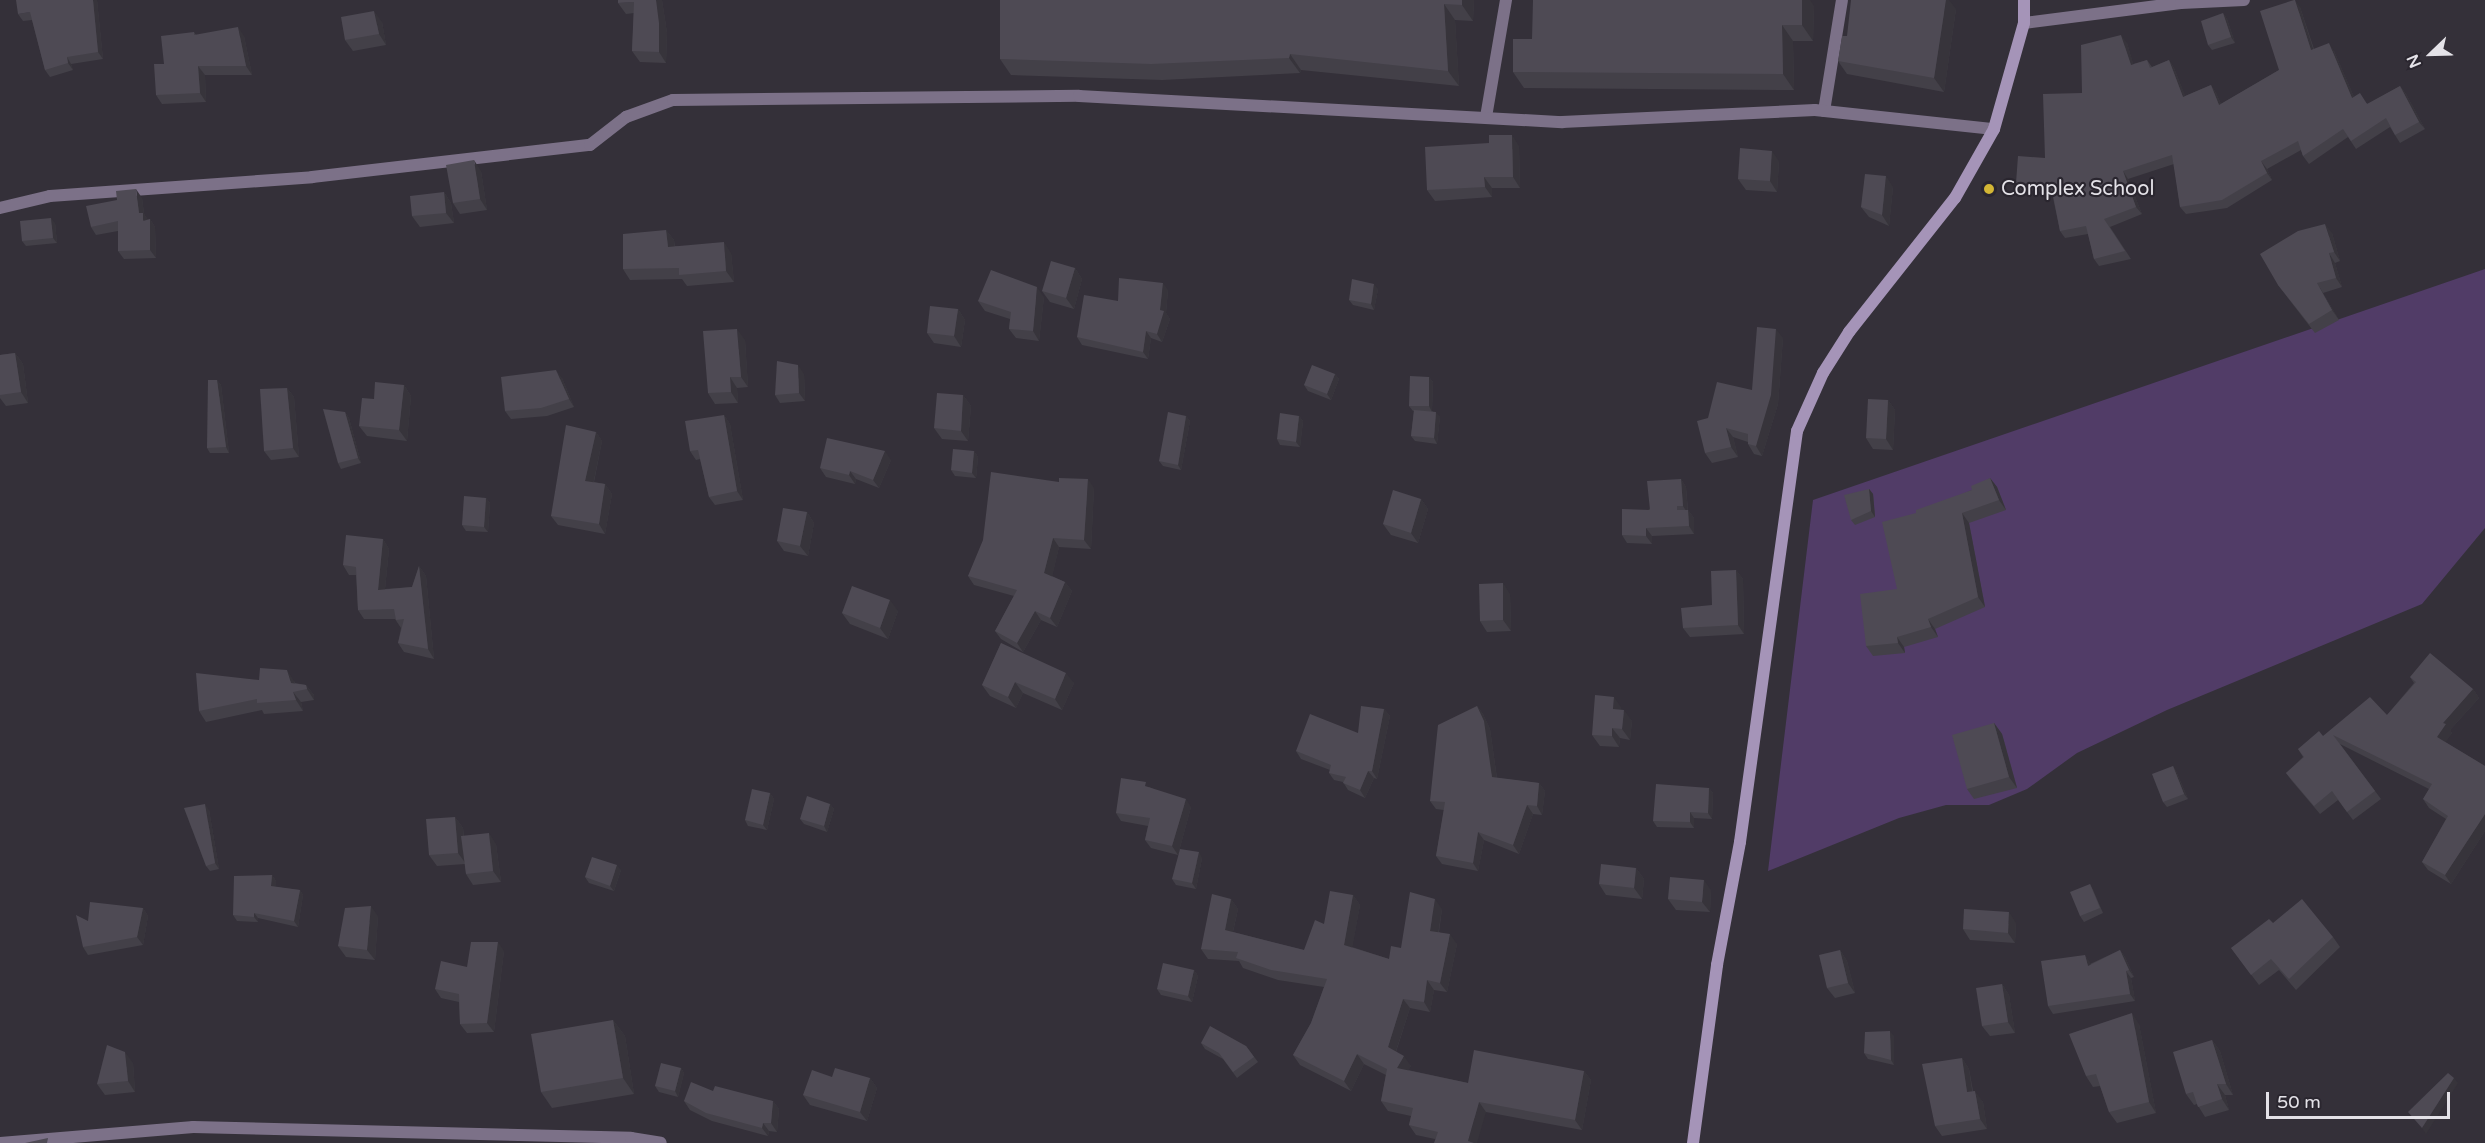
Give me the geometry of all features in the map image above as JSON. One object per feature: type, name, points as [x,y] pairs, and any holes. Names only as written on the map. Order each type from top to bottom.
[{"type":"main road","points":[[1693,1143],[1717,965],[1740,842],[1797,431],[1823,373],[1849,332],[1955,198],[1994,129],[2024,23],[2025,0]]},
{"type":"street","points":[[1486,117],[1506,0]]},
{"type":"street","points":[[1824,111],[1842,0]]},
{"type":"street","points":[[2024,23],[2181,3],[2244,0]]},
{"type":"street","points":[[0,208],[50,196],[312,177],[590,145],[626,117],[673,100],[1079,96],[1562,122],[1824,111],[1994,129]]},
{"type":"street","points":[[0,1143],[193,1127],[631,1138],[661,1143]]},
{"type":"shaded area","points":[[2485,269],[2485,528],[2422,604],[2167,710],[2077,753],[2027,789],[1989,805],[1946,805],[1899,818],[1768,871],[1813,500]]},
{"type":"building","points":[[16,0],[93,0],[98,52],[67,57],[68,63],[45,70],[30,12],[18,14]]},
{"type":"building","points":[[618,0],[656,0],[659,52],[632,51],[634,2],[618,3]]},
{"type":"building","points":[[1000,0],[1462,0],[1462,5],[1444,4],[1448,71],[1290,54],[1289,58],[1151,64],[1000,59]]},
{"type":"building","points":[[1533,0],[1802,0],[1802,25],[1782,25],[1783,74],[1513,72],[1513,39],[1532,39]]},
{"type":"building","points":[[1851,0],[1946,0],[1934,78],[1838,61],[1842,36],[1847,36]]},
{"type":"building","points":[[2295,0],[2311,50],[2329,43],[2352,98],[2360,93],[2367,104],[2400,86],[2419,122],[2395,135],[2386,118],[2351,141],[2343,129],[2303,156],[2298,141],[2261,161],[2267,173],[2222,200],[2180,207],[2172,155],[2123,171],[2136,207],[2104,219],[2125,251],[2094,259],[2086,226],[2060,231],[2051,185],[2016,183],[2018,156],[2045,158],[2043,94],[2082,93],[2081,45],[2121,35],[2131,65],[2147,60],[2150,68],[2169,60],[2183,97],[2211,85],[2219,105],[2279,70],[2260,11]]},
{"type":"building","points":[[374,11],[379,34],[345,40],[341,17]]},
{"type":"building","points":[[2223,13],[2231,37],[2208,45],[2201,21]]},
{"type":"building","points":[[238,27],[246,66],[198,66],[200,93],[156,95],[154,64],[164,64],[161,36],[194,32],[194,35]]},
{"type":"building","points":[[1489,135],[1512,135],[1513,177],[1484,177],[1485,187],[1427,190],[1425,147],[1489,143]]},
{"type":"building","points":[[1740,148],[1772,151],[1770,181],[1738,179]]},
{"type":"building","points":[[474,160],[480,199],[453,203],[446,165]]},
{"type":"building","points":[[1865,174],[1886,176],[1882,215],[1861,207]]},
{"type":"building","points":[[136,189],[139,213],[143,213],[143,221],[150,219],[150,250],[118,251],[118,221],[91,227],[86,206],[117,200],[116,191]]},
{"type":"building","points":[[444,192],[446,213],[412,216],[410,196]]},
{"type":"building","points":[[51,218],[53,238],[22,241],[20,221]]},
{"type":"building","points":[[2325,224],[2334,252],[2329,253],[2336,278],[2317,283],[2332,310],[2309,324],[2278,285],[2260,254],[2298,231]]},
{"type":"building","points":[[666,230],[668,247],[724,242],[726,271],[679,275],[679,268],[623,269],[623,234]]},
{"type":"building","points":[[1051,261],[1075,268],[1066,298],[1042,291]]},
{"type":"building","points":[[991,270],[1037,287],[1033,331],[1009,329],[1011,312],[978,301]]},
{"type":"building","points":[[1119,278],[1163,283],[1160,310],[1164,311],[1157,334],[1146,331],[1143,352],[1077,337],[1084,295],[1118,301]]},
{"type":"building","points":[[1352,279],[1374,284],[1371,304],[1349,300]]},
{"type":"building","points":[[930,306],[958,309],[954,336],[927,333]]},
{"type":"building","points":[[1757,327],[1776,329],[1771,395],[1756,446],[1748,444],[1748,434],[1726,428],[1731,447],[1705,453],[1697,421],[1708,418],[1717,382],[1752,390]]},
{"type":"building","points":[[737,329],[741,377],[730,377],[731,392],[708,393],[703,331]]},
{"type":"building","points":[[15,353],[21,392],[0,395],[0,355]]},
{"type":"building","points":[[777,361],[798,365],[799,393],[775,395]]},
{"type":"building","points":[[1312,365],[1335,374],[1327,394],[1304,385]]},
{"type":"building","points":[[556,370],[569,399],[541,408],[505,411],[501,377]]},
{"type":"building","points":[[1410,376],[1429,377],[1429,406],[1409,406]]},
{"type":"building","points":[[208,380],[217,380],[226,447],[207,448]]},
{"type":"building","points":[[375,382],[404,385],[399,430],[359,426],[362,398],[374,399]]},
{"type":"building","points":[[287,388],[293,448],[264,451],[260,389]]},
{"type":"building","points":[[937,393],[963,395],[961,431],[934,428]]},
{"type":"building","points":[[1868,399],[1888,400],[1886,439],[1866,438]]},
{"type":"building","points":[[323,409],[345,412],[358,458],[338,463]]},
{"type":"building","points":[[1414,410],[1436,412],[1434,438],[1411,436]]},
{"type":"building","points":[[1168,412],[1186,416],[1178,465],[1159,461]]},
{"type":"building","points":[[1280,413],[1299,416],[1296,442],[1277,439]]},
{"type":"building","points":[[724,415],[737,491],[709,497],[698,450],[690,451],[685,421]]},
{"type":"building","points":[[566,425],[596,432],[585,481],[605,484],[599,524],[551,516]]},
{"type":"building","points":[[827,438],[885,451],[873,480],[850,471],[849,475],[820,468]]},
{"type":"building","points":[[953,449],[974,451],[972,473],[951,470]]},
{"type":"building","points":[[991,472],[1059,482],[1059,478],[1088,479],[1084,540],[1053,538],[1044,573],[1065,582],[1050,618],[1035,611],[1017,643],[995,631],[1017,590],[968,576],[983,540]]},
{"type":"building","points":[[1990,478],[1999,500],[1962,513],[1978,597],[1928,619],[1931,627],[1897,637],[1898,643],[1866,646],[1860,594],[1897,589],[1882,522],[1916,513],[1916,510],[1972,490],[1971,486]]},
{"type":"building","points":[[1681,479],[1683,506],[1677,506],[1677,510],[1688,510],[1689,526],[1646,528],[1646,536],[1622,535],[1622,509],[1650,510],[1647,481]]},
{"type":"building","points":[[1869,489],[1871,511],[1851,520],[1844,495]]},
{"type":"building","points":[[1393,490],[1421,499],[1411,533],[1383,524]]},
{"type":"building","points":[[464,496],[486,498],[484,527],[462,525]]},
{"type":"building","points":[[783,508],[807,512],[800,546],[777,541]]},
{"type":"building","points":[[346,535],[383,539],[378,590],[412,587],[419,566],[428,649],[398,643],[404,619],[396,620],[394,609],[358,610],[356,567],[343,565]]},
{"type":"building","points":[[1736,570],[1738,625],[1683,628],[1681,608],[1712,605],[1711,571]]},
{"type":"building","points":[[1503,583],[1503,620],[1480,621],[1479,584]]},
{"type":"building","points":[[852,586],[890,600],[880,628],[842,613]]},
{"type":"building","points":[[1001,643],[1066,673],[1055,699],[1015,682],[1008,697],[982,685]]},
{"type":"building","points":[[2430,653],[2473,689],[2443,723],[2446,724],[2437,737],[2485,766],[2485,814],[2445,875],[2422,862],[2448,816],[2423,799],[2432,784],[2333,735],[2375,791],[2347,812],[2332,791],[2314,806],[2286,773],[2304,757],[2298,749],[2319,731],[2323,736],[2370,697],[2387,715],[2416,682],[2410,677]]},
{"type":"building","points":[[260,668],[287,670],[291,683],[306,685],[307,689],[293,692],[296,700],[257,703],[257,699],[199,711],[196,673],[259,680]]},
{"type":"building","points":[[1595,695],[1614,697],[1613,709],[1624,710],[1622,729],[1612,728],[1612,736],[1592,735]]},
{"type":"building","points":[[1361,706],[1384,709],[1372,771],[1368,771],[1360,790],[1343,783],[1346,777],[1329,773],[1331,765],[1296,751],[1310,714],[1358,733]]},
{"type":"building","points":[[1477,706],[1484,721],[1492,777],[1539,783],[1537,806],[1527,805],[1513,845],[1478,832],[1473,863],[1436,856],[1445,802],[1430,801],[1438,725]]},
{"type":"building","points":[[1994,723],[2009,777],[1967,789],[1952,735]]},
{"type":"building","points":[[2173,766],[2184,794],[2163,802],[2152,774]]},
{"type":"building","points":[[1121,778],[1146,782],[1145,786],[1186,799],[1172,846],[1145,840],[1150,818],[1116,813]]},
{"type":"building","points":[[1656,784],[1709,788],[1708,813],[1690,812],[1690,822],[1653,821]]},
{"type":"building","points":[[752,789],[770,793],[763,825],[745,820]]},
{"type":"building","points":[[807,796],[830,804],[824,826],[800,819]]},
{"type":"building","points":[[205,804],[215,863],[206,866],[184,808]]},
{"type":"building","points":[[455,817],[458,853],[429,855],[426,819]]},
{"type":"building","points":[[489,833],[493,871],[466,874],[461,836]]},
{"type":"building","points":[[1180,849],[1199,852],[1192,883],[1172,879]]},
{"type":"building","points":[[592,857],[617,865],[610,886],[585,877]]},
{"type":"building","points":[[1601,864],[1636,868],[1634,888],[1599,884]]},
{"type":"building","points":[[272,875],[271,886],[300,890],[294,921],[254,913],[254,917],[233,915],[234,876]]},
{"type":"building","points":[[1670,877],[1704,880],[1702,902],[1668,899]]},
{"type":"building","points":[[2090,884],[2100,908],[2080,916],[2070,892]]},
{"type":"building","points":[[1330,891],[1353,895],[1344,945],[1389,959],[1391,946],[1401,948],[1410,892],[1435,899],[1430,931],[1450,934],[1440,983],[1427,980],[1424,1002],[1403,999],[1388,1047],[1404,1056],[1397,1068],[1468,1083],[1474,1050],[1584,1071],[1575,1120],[1479,1102],[1468,1141],[1474,1143],[1434,1143],[1438,1132],[1409,1125],[1413,1108],[1381,1101],[1387,1069],[1357,1054],[1344,1081],[1293,1055],[1311,1023],[1327,979],[1271,970],[1236,958],[1238,952],[1201,949],[1212,894],[1231,899],[1225,930],[1304,950],[1315,920],[1324,924]]},
{"type":"building","points":[[2302,899],[2333,937],[2289,979],[2271,959],[2251,975],[2231,948],[2269,919],[2273,923]]},
{"type":"building","points":[[90,902],[143,908],[137,937],[83,947],[76,915],[88,921]]},
{"type":"building","points":[[371,906],[367,950],[338,946],[345,908]]},
{"type":"building","points":[[1964,909],[2009,912],[2008,933],[1963,929]]},
{"type":"building","points":[[471,942],[498,942],[487,1023],[460,1024],[459,994],[435,989],[441,961],[467,967]]},
{"type":"building","points":[[1840,950],[1848,983],[1827,988],[1819,955]]},
{"type":"building","points":[[2120,950],[2129,970],[2126,971],[2130,994],[2048,1006],[2041,961],[2085,955],[2088,966]]},
{"type":"building","points":[[1163,963],[1194,970],[1188,996],[1157,989]]},
{"type":"building","points":[[2002,984],[2008,1022],[1982,1026],[1976,988]]},
{"type":"building","points":[[2132,1013],[2149,1102],[2109,1112],[2096,1074],[2086,1076],[2069,1034]]},
{"type":"building","points":[[613,1020],[623,1078],[541,1092],[531,1034]]},
{"type":"building","points":[[1210,1026],[1246,1046],[1254,1057],[1233,1072],[1219,1053],[1201,1043]]},
{"type":"building","points":[[1890,1031],[1891,1060],[1864,1053],[1865,1032]]},
{"type":"building","points":[[2212,1040],[2226,1084],[2217,1084],[2222,1099],[2198,1107],[2193,1092],[2186,1094],[2173,1052]]},
{"type":"building","points":[[107,1045],[125,1052],[128,1081],[97,1084]]},
{"type":"building","points":[[1962,1058],[1967,1092],[1975,1091],[1980,1119],[1935,1126],[1922,1064]]},
{"type":"building","points":[[661,1063],[681,1068],[675,1091],[655,1086]]},
{"type":"building","points":[[835,1068],[870,1078],[860,1112],[803,1095],[812,1070],[832,1077]]},
{"type":"building","points":[[2448,1073],[2454,1078],[2422,1128],[2408,1112]]},
{"type":"building","points":[[691,1082],[713,1091],[715,1086],[773,1101],[771,1123],[763,1123],[762,1128],[706,1113],[684,1101]]},
{"type":"building","points":[[48,1138],[47,1143],[25,1143]]},
{"type":"place","name":"Complex School","points":[[1989,189]]}]
